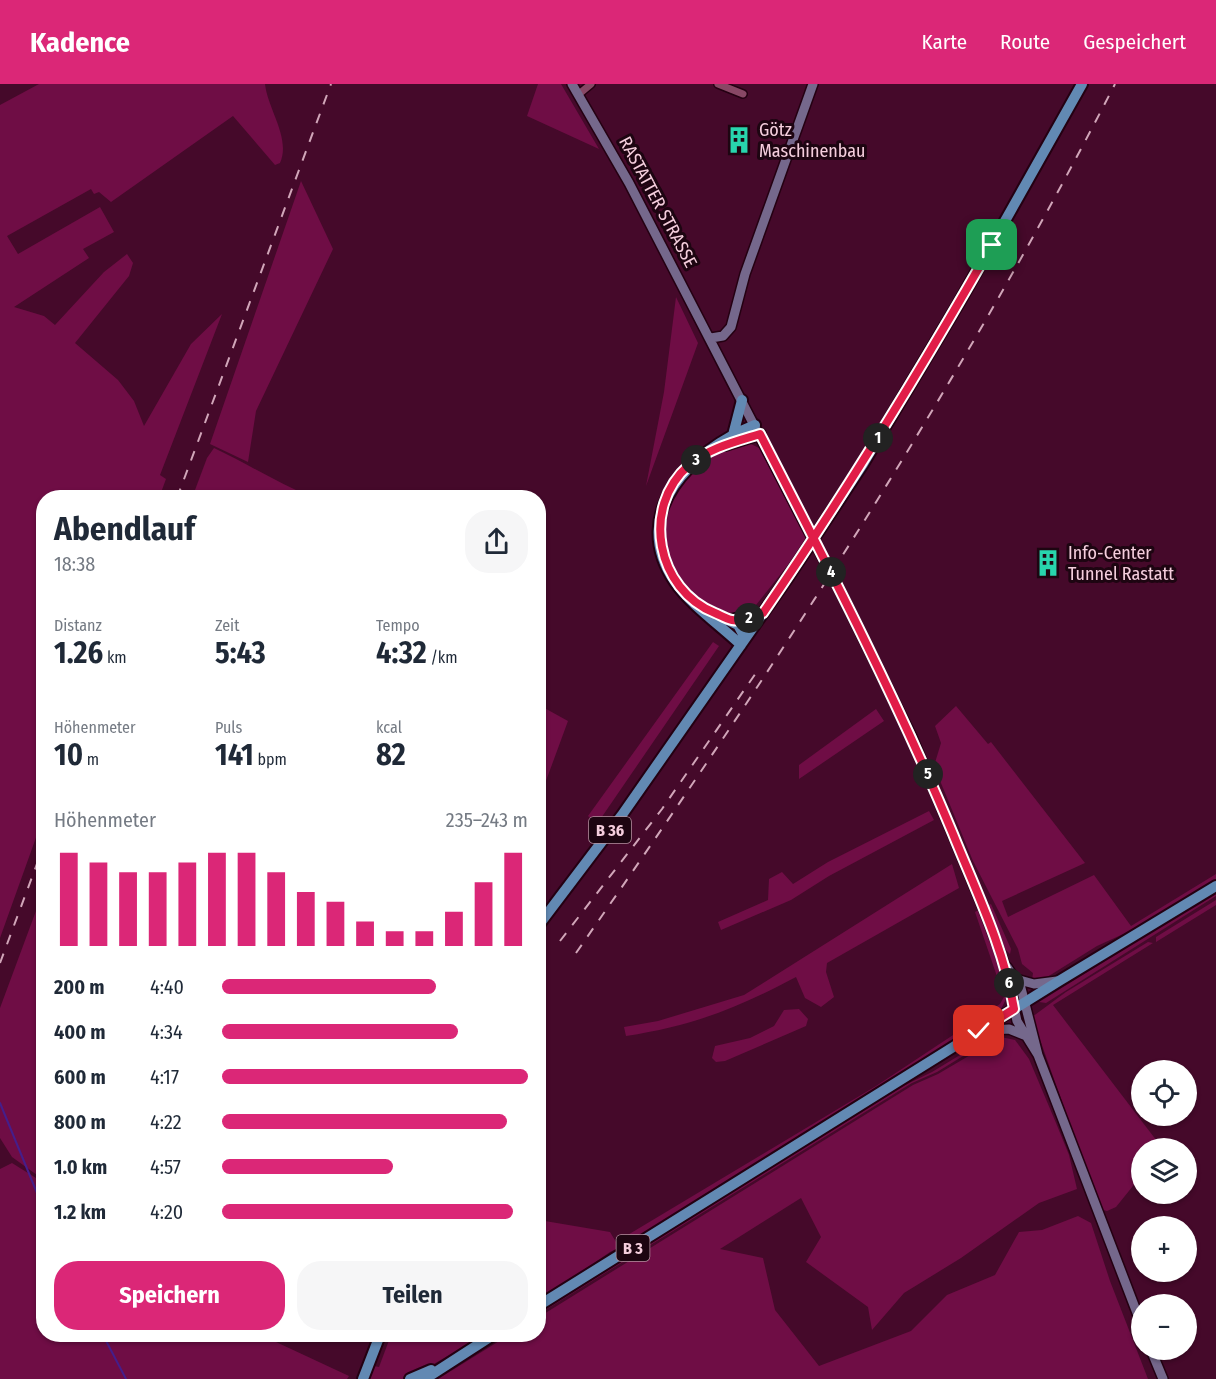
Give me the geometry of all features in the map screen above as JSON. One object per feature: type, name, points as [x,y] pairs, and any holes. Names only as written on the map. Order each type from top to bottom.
[{"type":"main road","name":"B 36","points":[[546,915],[622,815],[763,613],[863,464],[960,301],[1082,84]]},
{"type":"main road","points":[[733,435],[742,400]]},
{"type":"main road","points":[[719,447],[733,435],[758,430]]},
{"type":"main road","points":[[743,642],[688,597],[670,574],[661,546],[659,528],[662,512],[674,483],[687,467],[719,447],[758,430]]},
{"type":"main road","points":[[702,609],[730,620],[763,613]]},
{"type":"main road","points":[[730,620],[743,642]]},
{"type":"main road","name":"B 3","points":[[546,1301],[1059,981],[1216,886]]},
{"type":"main road","points":[[358,1379],[377,1342]]},
{"type":"main road","points":[[363,1379],[377,1342]]},
{"type":"main road","points":[[425,1379],[482,1342]]},
{"type":"main road","points":[[411,1379],[445,1365]]},
{"type":"street","name":"RASTATTER STRASSE","points":[[572,84],[635,193],[711,338],[912,737],[1004,963]]},
{"type":"street","points":[[579,94],[591,84]]},
{"type":"street","points":[[718,84],[743,94]]},
{"type":"street","points":[[711,338],[732,320],[745,274],[813,84]]},
{"type":"street","points":[[1004,963],[1016,979],[1038,1055],[1131,1297]]},
{"type":"street","points":[[1004,963],[1014,1009],[1024,1035],[1038,1055]]},
{"type":"street","points":[[1016,979],[1034,984],[1059,981]]},
{"type":"street","points":[[979,1031],[1005,1028],[1024,1035]]},
{"type":"street","points":[[1155,1360],[1163,1379]]},
{"type":"shaded area","points":[[39,84],[265,84],[281,134],[283,153],[280,163],[275,165],[233,116],[111,202],[99,192],[94,194],[91,189],[7,236],[18,254],[100,207],[114,232],[83,249],[89,258],[14,307],[44,316],[55,325],[104,272],[127,254],[133,263],[129,276],[75,343],[118,380],[134,401],[144,426],[191,344],[222,314],[160,475],[166,479],[162,490],[36,490],[36,838],[0,938],[0,105]]},
{"type":"shaded area","points":[[538,84],[561,84],[599,149],[527,116]]},
{"type":"shaded area","points":[[301,181],[333,249],[256,411],[248,462],[210,444]]},
{"type":"shaded area","points":[[676,297],[698,343],[646,486],[664,392]]},
{"type":"shaded area","points":[[749,443],[759,448],[807,541],[748,615],[728,617],[705,606],[683,585],[668,558],[664,529],[671,499],[685,476],[710,458]]},
{"type":"shaded area","points":[[214,448],[295,490],[195,490],[207,458]]},
{"type":"shaded area","points":[[713,642],[719,646],[597,824],[588,816]]},
{"type":"shaded area","points":[[956,706],[988,744],[991,742],[1085,863],[1002,901],[1008,917],[1094,875],[1131,926],[1216,874],[1216,881],[1143,925],[1097,946],[1044,979],[1032,980],[1033,973],[1022,964],[1018,949],[973,861],[934,766],[941,743],[935,726]]},
{"type":"shaded area","points":[[546,709],[568,721],[546,781]]},
{"type":"shaded area","points":[[876,709],[884,721],[799,779],[799,765]]},
{"type":"shaded area","points":[[929,811],[934,820],[829,876],[791,900],[721,930],[718,922],[768,900],[769,879],[782,872],[793,884],[828,862]]},
{"type":"shaded area","points":[[952,864],[959,888],[827,963],[826,972],[834,997],[821,1007],[805,998],[796,977],[734,1007],[694,1021],[626,1036],[624,1027],[658,1021],[744,995]]},
{"type":"shaded area","points":[[1216,892],[1216,896],[1046,1003],[1039,1002]]},
{"type":"shaded area","points":[[1216,900],[1216,905],[1156,942],[1156,937]]},
{"type":"shaded area","points":[[991,904],[1011,949],[1010,954],[1004,948],[986,906]]},
{"type":"shaded area","points":[[980,909],[1007,997],[1001,1009],[900,1076],[645,1235],[610,1252],[546,1296],[546,1221],[610,1232],[616,1242],[876,1086],[1000,1004],[1004,997],[975,912]]},
{"type":"shaded area","points":[[36,911],[36,1174],[12,1157],[0,1138],[0,1008]]},
{"type":"shaded area","points":[[1148,942],[1153,943],[1053,1005],[1131,1107],[1131,1126],[1145,1126],[1155,1138],[1131,1138],[1131,1188],[1116,1207],[1107,1211],[1100,1209],[1032,1017],[1066,992]]},
{"type":"shaded area","points":[[799,1009],[808,1019],[806,1026],[725,1061],[716,1062],[712,1058],[715,1046],[750,1038],[774,1026],[784,1010]]},
{"type":"shaded area","points":[[999,1034],[937,1072],[912,1083],[546,1310],[905,1085],[932,1072],[993,1035]]},
{"type":"shaded area","points":[[1001,1037],[1015,1040],[1029,1059],[1069,1155],[1077,1189],[1039,1203],[961,1258],[904,1293],[872,1330],[868,1307],[806,1262],[821,1237],[801,1198],[720,1249],[763,1258],[775,1310],[819,1366],[911,1331],[947,1295],[995,1275],[1019,1232],[1042,1230],[1078,1216],[1091,1223],[1131,1335],[1131,1360],[1141,1360],[1148,1379],[438,1379],[498,1342],[546,1342],[546,1313],[913,1085],[938,1074]]},
{"type":"shaded area","points":[[12,1163],[36,1178],[36,1342],[276,1342],[349,1376],[347,1379],[0,1379],[0,1169]]},
{"type":"shaded area","points":[[388,1342],[472,1342],[413,1376],[403,1379],[369,1379],[374,1366],[379,1367]]},
{"type":"waterway","points":[[0,1103],[36,1191]]},
{"type":"waterway","points":[[107,1342],[126,1379]]},
{"type":"railway","points":[[180,490],[331,84]]},
{"type":"railway","points":[[576,953],[721,742],[860,528],[992,308],[1115,84]]},
{"type":"railway","points":[[560,941],[662,809],[758,670]]},
{"type":"railway","points":[[0,963],[36,866]]},
{"type":"place","name":"Götz Maschinenbau","points":[[739,140]]},
{"type":"place","name":"Info-Center Tunnel Rastatt","points":[[1048,563]]},
{"type":"route","points":[[979,1031],[1014,1009],[1004,963],[984,908],[890,690],[840,591],[823,558],[805,524],[760,434],[719,447],[701,456],[687,467],[667,496],[659,528],[666,565],[675,583],[702,609],[730,620],[763,613],[789,576],[826,520],[863,464],[992,245]]}]
